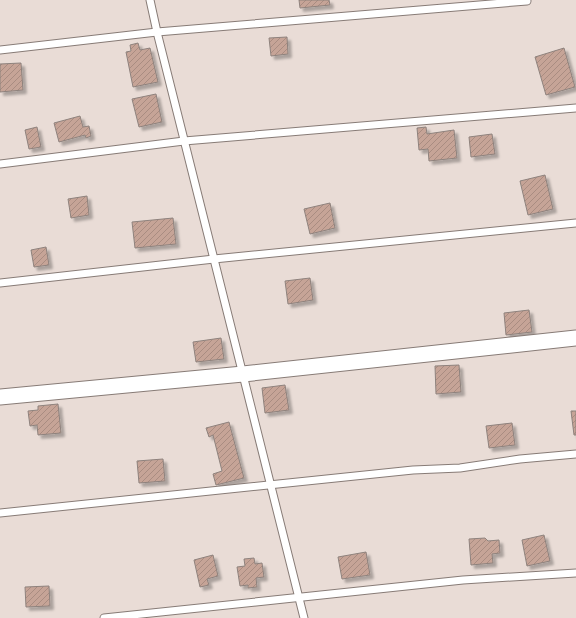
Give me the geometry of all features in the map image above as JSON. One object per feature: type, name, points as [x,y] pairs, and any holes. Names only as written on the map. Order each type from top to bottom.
[{"type":"street","points":[[0,396],[243,374],[576,338]]},
{"type":"lane","points":[[150,0],[304,618]]},
{"type":"lane","points":[[0,50],[157,32],[527,1]]},
{"type":"lane","points":[[0,164],[184,141],[576,108]]},
{"type":"lane","points":[[0,283],[214,259],[576,223]]},
{"type":"lane","points":[[0,513],[413,470],[460,468],[520,459],[576,454]]},
{"type":"lane","points":[[104,618],[463,580],[576,572]]},
{"type":"building","points":[[299,0],[329,0],[330,5],[300,8]]},
{"type":"building","points":[[287,37],[288,54],[271,56],[269,38]]},
{"type":"building","points":[[138,43],[140,50],[150,48],[158,82],[133,87],[126,52],[131,51],[130,45]]},
{"type":"building","points":[[564,48],[575,87],[546,95],[535,57]]},
{"type":"building","points":[[21,63],[23,90],[0,92],[0,64]]},
{"type":"building","points":[[156,94],[162,122],[139,127],[132,99]]},
{"type":"building","points":[[80,116],[83,127],[89,126],[91,136],[86,138],[85,135],[59,142],[54,123]]},
{"type":"building","points":[[37,127],[41,147],[29,149],[25,130]]},
{"type":"building","points":[[426,127],[427,134],[454,130],[457,158],[429,161],[428,149],[419,150],[417,128]]},
{"type":"building","points":[[492,134],[495,154],[471,157],[469,137]]},
{"type":"building","points":[[545,175],[553,209],[528,215],[520,181]]},
{"type":"building","points":[[87,196],[89,215],[71,218],[68,199]]},
{"type":"building","points":[[330,203],[335,228],[310,234],[304,209]]},
{"type":"building","points":[[173,218],[176,244],[135,248],[132,222]]},
{"type":"building","points":[[46,247],[49,265],[34,267],[31,250]]},
{"type":"building","points":[[310,278],[313,300],[288,304],[285,281]]},
{"type":"building","points":[[529,310],[532,332],[506,335],[504,313]]},
{"type":"building","points":[[221,338],[224,359],[196,362],[193,342]]},
{"type":"building","points":[[459,365],[461,392],[436,394],[435,366]]},
{"type":"building","points":[[285,385],[289,410],[265,413],[262,388]]},
{"type":"building","points":[[58,404],[61,433],[38,435],[37,425],[30,426],[28,411],[38,410],[38,406]]},
{"type":"building","points":[[571,411],[576,411],[576,435],[574,435]]},
{"type":"building","points":[[229,422],[244,478],[216,485],[213,474],[222,471],[213,435],[209,437],[206,428]]},
{"type":"building","points":[[512,423],[515,445],[489,448],[486,426]]},
{"type":"building","points":[[163,459],[165,481],[139,483],[137,461]]},
{"type":"building","points":[[544,535],[550,561],[527,566],[522,540]]},
{"type":"building","points":[[485,538],[488,541],[499,540],[500,553],[492,554],[493,563],[471,565],[469,539]]},
{"type":"building","points":[[366,552],[370,575],[342,579],[338,557]]},
{"type":"building","points":[[213,555],[218,576],[207,579],[209,585],[200,587],[194,560]]},
{"type":"building","points":[[254,558],[255,564],[262,563],[264,577],[256,578],[257,587],[248,588],[248,585],[240,586],[237,567],[245,566],[244,559]]},
{"type":"building","points":[[49,586],[50,606],[26,607],[25,587]]}]
